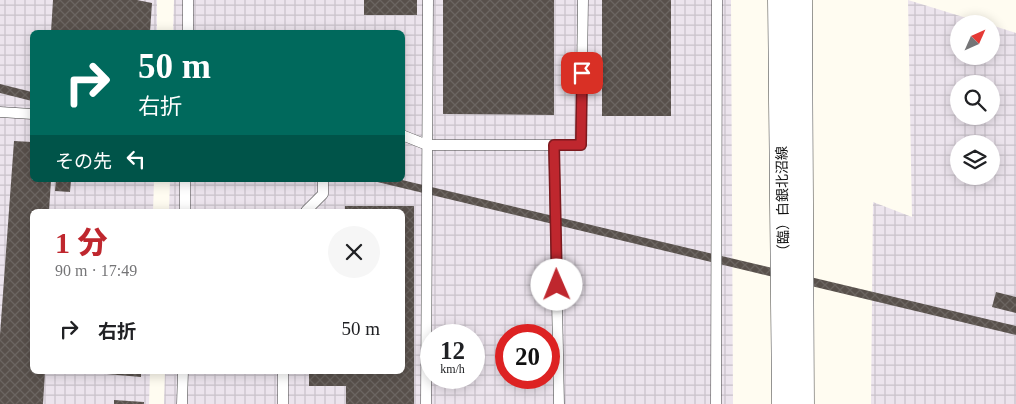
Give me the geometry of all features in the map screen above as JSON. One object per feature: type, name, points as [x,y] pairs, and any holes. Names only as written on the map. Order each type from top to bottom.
[{"type":"street","name":"（臨）白銀北沼線","points":[[780,0],[792,183],[802,404]]},
{"type":"street","name":"（臨）白銀北沼線","points":[[784,404],[800,0]]},
{"type":"lane","points":[[188,0],[188,30]]},
{"type":"lane","points":[[426,404],[428,0]]},
{"type":"lane","points":[[405,136],[427,145],[581,145],[583,0]]},
{"type":"lane","points":[[716,0],[716,404]]},
{"type":"lane","points":[[0,112],[30,114]]},
{"type":"lane","points":[[554,145],[558,404]]},
{"type":"lane","points":[[185,209],[186,182]]},
{"type":"lane","points":[[308,209],[323,194],[323,182]]},
{"type":"lane","points":[[182,404],[183,374]]},
{"type":"lane","points":[[283,374],[283,404]]},
{"type":"shaded area","points":[[0,0],[157,0],[157,30],[30,30],[30,182],[154,182],[153,209],[30,209],[30,374],[150,374],[149,404],[0,404]]},
{"type":"shaded area","points":[[174,0],[731,0],[733,404],[164,404],[165,374],[405,374],[405,209],[169,209],[170,182],[405,182],[405,30],[173,30]]},
{"type":"shaded area","points":[[908,0],[957,15],[950,15],[950,65],[1000,65],[1000,28],[1016,33],[1016,404],[871,404],[873,202],[912,217]]},
{"type":"building","points":[[53,0],[137,0],[152,3],[150,30],[51,30]]},
{"type":"building","points":[[364,0],[417,0],[417,15],[364,15]]},
{"type":"building","points":[[443,0],[554,0],[554,115],[443,114]]},
{"type":"building","points":[[602,0],[671,0],[671,116],[602,116]]},
{"type":"building","points":[[0,84],[30,92],[30,100],[0,93]]},
{"type":"building","points":[[14,141],[30,142],[30,182],[51,182],[49,209],[30,209],[30,374],[45,374],[43,404],[0,404],[0,335]]},
{"type":"building","points":[[405,181],[1016,326],[1016,335],[377,182]]},
{"type":"building","points":[[56,182],[71,182],[70,192],[55,191]]},
{"type":"building","points":[[345,206],[414,206],[414,404],[346,404],[346,386],[309,386],[309,374],[405,374],[405,209],[345,209]]},
{"type":"building","points":[[996,292],[1016,297],[1016,313],[992,307]]},
{"type":"building","points":[[106,374],[141,374],[141,377]]},
{"type":"building","points":[[114,400],[144,402],[144,404],[114,404]]},
{"type":"route","points":[[557,285],[554,145],[581,145],[582,73]]}]
